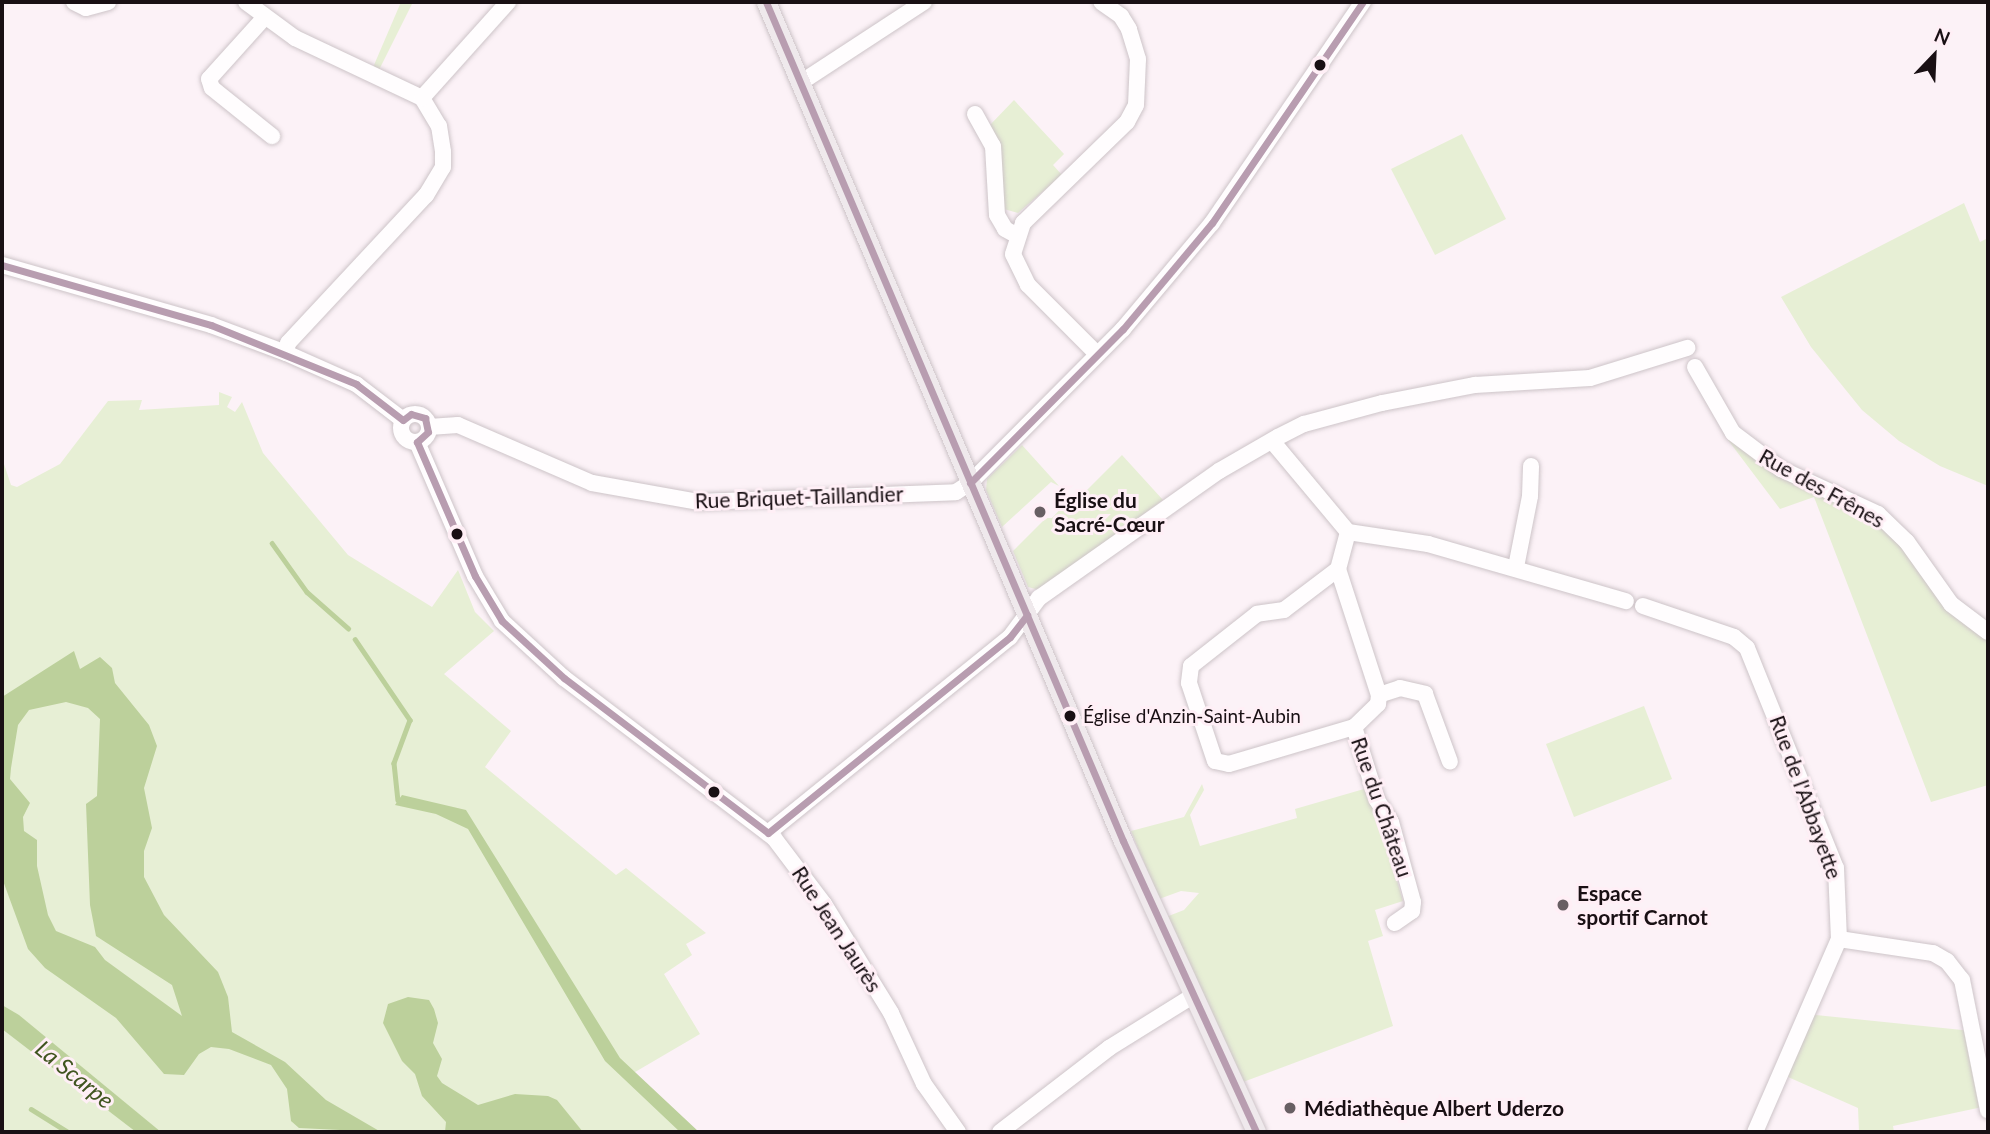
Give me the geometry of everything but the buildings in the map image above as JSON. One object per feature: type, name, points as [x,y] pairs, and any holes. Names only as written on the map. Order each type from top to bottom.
[{"type":"main road","points":[[766,2],[1191,997],[1256,1132]]},
{"type":"street","points":[[74,2],[86,8],[108,2]]},
{"type":"street","points":[[246,2],[264,18],[422,98],[439,126],[443,167],[426,195],[288,343],[286,353]]},
{"type":"street","points":[[422,98],[508,2]]},
{"type":"street","points":[[800,83],[924,2]]},
{"type":"street","points":[[1097,354],[1028,285],[1013,254],[1016,235],[1127,122],[1136,104],[1138,59],[1129,29],[1121,16],[1101,2]]},
{"type":"street","points":[[970,483],[1097,354],[1212,223],[1363,2]]},
{"type":"street","points":[[264,18],[205,75],[212,88],[261,120],[272,136]]},
{"type":"street","points":[[975,114],[993,146],[997,215],[1004,229],[1016,235]]},
{"type":"street","points":[[2,265],[211,325],[286,353],[355,384],[403,420]]},
{"type":"street","points":[[768,832],[1010,637],[1039,598],[1131,530],[1272,440],[1304,424],[1382,403],[1475,385],[1590,378],[1687,348]]},
{"type":"street","name":"Rue des Frênes","points":[[1695,367],[1733,433],[1781,470],[1878,514],[1908,542],[1951,604],[1988,632]]},
{"type":"street","name":"Rue Briquet-Taillandier","points":[[403,420],[421,415],[429,427],[458,425],[592,483],[699,502],[952,492],[970,483]]},
{"type":"street","name":"Rue Jean Jaurès","points":[[403,420],[402,434],[417,442],[475,576],[514,635],[768,832],[824,904],[891,1013],[924,1084],[958,1132]]},
{"type":"street","points":[[417,442],[429,427]]},
{"type":"street","points":[[1272,440],[1348,532],[1428,544],[1516,567],[1626,601]]},
{"type":"street","points":[[1516,567],[1530,496],[1531,466]]},
{"type":"street","points":[[1348,532],[1338,569],[1380,695],[1400,688],[1425,694],[1450,762]]},
{"type":"street","points":[[1338,569],[1284,610],[1256,614],[1191,666],[1189,683],[1215,761],[1229,764],[1354,727]]},
{"type":"street","name":"Rue de l'Abbayette","points":[[1643,606],[1734,637],[1756,662],[1836,867],[1839,940],[1755,1132]]},
{"type":"street","name":"Rue du Château","points":[[1380,695],[1378,704],[1354,727],[1377,800],[1391,822],[1413,902],[1412,911],[1395,923]]},
{"type":"street","points":[[1839,940],[1933,953],[1947,961],[1962,980],[1988,1110]]},
{"type":"street","points":[[1000,1132],[1109,1048],[1191,997]]},
{"type":"shaded area","points":[[401,2],[413,2],[377,74],[371,72]]},
{"type":"shaded area","points":[[1014,100],[1064,154],[1053,165],[1062,175],[1018,213],[1004,209],[990,125]]},
{"type":"shaded area","points":[[1462,134],[1506,219],[1435,255],[1391,169]]},
{"type":"shaded area","points":[[1964,203],[1980,242],[1988,238],[1988,486],[1940,466],[1899,441],[1862,410],[1811,347],[1781,297]]},
{"type":"shaded area","points":[[219,392],[232,397],[227,407],[235,412],[242,402],[263,453],[348,555],[432,607],[458,570],[475,612],[494,631],[444,674],[511,731],[485,767],[616,875],[626,868],[706,933],[686,944],[692,955],[664,974],[700,1034],[630,1075],[693,1132],[2,1132],[2,458],[11,485],[17,487],[60,464],[108,401],[142,400],[139,410],[219,405]]},
{"type":"shaded area","points":[[1733,433],[1762,458],[1860,504],[1988,632],[1988,785],[1931,802],[1814,497],[1780,509],[1728,440]]},
{"type":"shaded area","points":[[1022,445],[1059,486],[1051,482],[1002,527],[986,490],[987,479]]},
{"type":"shaded area","points":[[1122,455],[1163,500],[1039,590],[1028,587],[1013,551],[1046,518],[1052,518],[1064,505],[1068,509]]},
{"type":"shaded area","points":[[1644,706],[1672,779],[1574,817],[1546,744]]},
{"type":"shaded area","points":[[1202,784],[1204,790],[1190,815],[1200,846],[1297,818],[1295,809],[1364,789],[1379,819],[1403,901],[1375,910],[1383,936],[1368,941],[1393,1026],[1243,1082],[1166,917],[1184,910],[1199,893],[1181,891],[1159,899],[1131,831],[1184,817]]},
{"type":"shaded area","points":[[1806,1014],[1972,1031],[1987,1106],[1893,1126],[1894,1132],[1859,1132],[1858,1108],[1779,1073]]},
{"type":"water","points":[[74,651],[80,669],[100,657],[112,668],[115,683],[149,725],[157,746],[144,788],[152,828],[144,851],[144,877],[164,915],[218,972],[228,997],[232,1032],[285,1062],[326,1100],[381,1132],[299,1128],[291,1121],[287,1089],[271,1065],[229,1049],[211,1047],[199,1054],[184,1075],[164,1074],[116,1018],[45,968],[28,949],[2,878],[2,697]],"holes":[[[66,702],[88,708],[100,719],[97,796],[86,804],[90,905],[96,936],[172,985],[182,1016],[105,960],[95,947],[56,931],[48,915],[37,866],[37,840],[24,831],[23,817],[30,803],[10,779],[18,725],[29,710]]]},
{"type":"water","points":[[402,795],[466,810],[620,1058],[699,1132],[680,1132],[605,1061],[468,829],[436,814],[395,805]]},
{"type":"water","points":[[408,997],[429,1000],[434,1009],[438,1023],[433,1043],[442,1059],[437,1076],[442,1083],[478,1105],[515,1094],[548,1096],[557,1100],[583,1132],[445,1132],[446,1122],[422,1096],[415,1074],[402,1061],[383,1023],[388,1004]]},
{"type":"water","name":"La Scarpe","points":[[2,1005],[19,1015],[161,1132],[136,1132],[2,1029]]},
{"type":"waterway","points":[[272,543],[307,592],[348,628]]},
{"type":"waterway","points":[[355,639],[410,720],[394,763],[398,800],[405,801]]},
{"type":"waterway","points":[[31,1109],[68,1132]]},
{"type":"transit line","points":[[766,2],[1123,841],[1256,1132]]},
{"type":"transit line","points":[[970,483],[1123,329],[1212,223],[1363,2]]},
{"type":"transit line","points":[[2,265],[211,325],[356,384],[403,420],[411,414],[425,418],[428,432],[417,442],[475,576],[502,621],[564,678],[768,833],[1010,637],[1027,615]]},
{"type":"place","name":"Église du Sacré-Cœur","points":[[1040,512]]},
{"type":"place","name":"Église d'Anzin-Saint-Aubin","points":[[1070,716]]},
{"type":"place","name":"Espace sportif Carnot","points":[[1563,905]]},
{"type":"place","name":"Médiathèque Albert Uderzo","points":[[1290,1108]]}]
